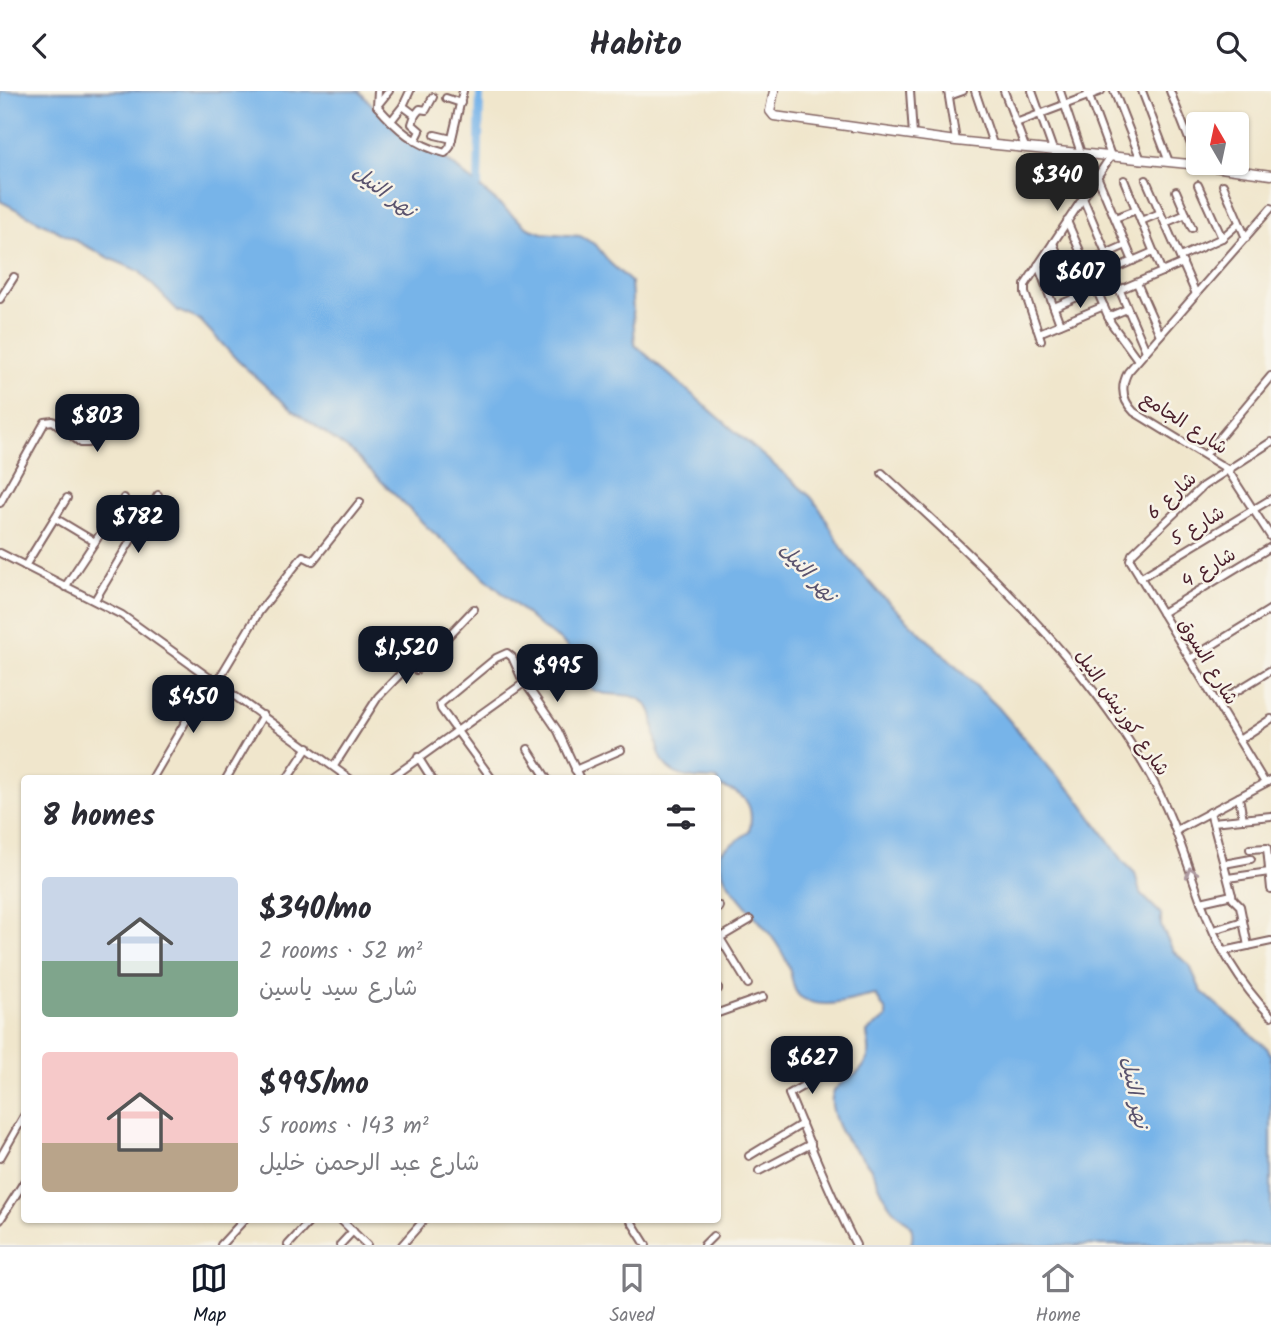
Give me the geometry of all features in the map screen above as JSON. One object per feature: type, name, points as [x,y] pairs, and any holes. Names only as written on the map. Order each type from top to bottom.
[{"type":"street","points":[[378,91],[377,106],[391,121],[415,141],[447,152],[463,91]]},
{"type":"street","points":[[377,106],[389,91]]},
{"type":"street","points":[[391,121],[403,106],[410,91]]},
{"type":"street","points":[[774,91],[771,115],[956,141],[1186,164]]},
{"type":"street","points":[[910,91],[913,135]]},
{"type":"street","points":[[956,141],[948,94],[963,91]]},
{"type":"street","points":[[975,91],[993,144]]},
{"type":"street","points":[[1004,91],[1025,148]]},
{"type":"street","points":[[1031,91],[1053,150]]},
{"type":"street","points":[[1060,91],[1081,153]]},
{"type":"street","points":[[1016,123],[1065,105],[1088,93],[1101,91]]},
{"type":"street","points":[[1114,91],[1141,160]]},
{"type":"street","points":[[1142,91],[1169,162]]},
{"type":"street","points":[[1170,91],[1186,132]]},
{"type":"street","points":[[1088,93],[1111,156]]},
{"type":"street","points":[[415,141],[420,131],[412,123],[415,115],[420,109],[426,110],[433,97]]},
{"type":"street","points":[[446,98],[461,103]]},
{"type":"street","points":[[403,106],[415,115]]},
{"type":"street","points":[[435,135],[452,139]]},
{"type":"street","points":[[1104,306],[1060,324],[1040,336],[1024,289],[1111,156]]},
{"type":"street","points":[[1250,172],[1271,175]]},
{"type":"street","points":[[1097,176],[1133,261]]},
{"type":"street","points":[[1124,180],[1162,272]]},
{"type":"street","points":[[1146,180],[1196,294]]},
{"type":"street","points":[[1198,185],[1222,238]]},
{"type":"street","points":[[1223,185],[1245,238]]},
{"type":"street","points":[[1176,191],[1192,228]]},
{"type":"street","points":[[1083,198],[1146,351]]},
{"type":"street","name":"شارع الجامع","points":[[1271,208],[1128,372],[1123,386],[1125,400],[1134,412],[1227,469],[1271,537]]},
{"type":"street","points":[[1115,218],[1136,210]]},
{"type":"street","points":[[1140,221],[1160,213]]},
{"type":"street","points":[[1165,223],[1186,214]]},
{"type":"street","points":[[1067,221],[1108,317],[1138,360]]},
{"type":"street","points":[[1119,290],[1162,272],[1222,238],[1239,223]]},
{"type":"street","points":[[1053,243],[1076,297]]},
{"type":"street","points":[[1085,263],[1126,245]]},
{"type":"street","points":[[1072,287],[1153,252]]},
{"type":"street","points":[[1038,265],[1060,324]]},
{"type":"street","points":[[0,299],[14,277]]},
{"type":"street","points":[[1137,282],[1160,335]]},
{"type":"street","points":[[1054,307],[1096,289]]},
{"type":"street","points":[[1108,317],[1127,309]]},
{"type":"street","points":[[1206,454],[1271,376]]},
{"type":"street","points":[[0,503],[45,422],[53,421],[80,443],[88,443],[104,428],[119,404]]},
{"type":"street","name":"شارع 6","points":[[1132,554],[1203,486],[1271,442]]},
{"type":"street","name":"شارع كورنيش النيل","points":[[882,473],[988,573],[1075,666],[1147,770],[1167,805],[1201,902],[1224,951],[1234,970],[1269,1011]]},
{"type":"street","points":[[95,600],[158,495]]},
{"type":"street","points":[[25,566],[68,498]]},
{"type":"street","points":[[65,587],[124,498]]},
{"type":"street","name":"شارع 5","points":[[1140,578],[1271,499]]},
{"type":"street","points":[[155,775],[259,612],[303,556],[313,561],[360,502]]},
{"type":"street","points":[[55,518],[95,542]]},
{"type":"street","name":"شارع 4","points":[[1161,613],[1271,547]]},
{"type":"street","points":[[0,553],[122,615],[345,775]]},
{"type":"street","name":"شارع السوق","points":[[1132,554],[1130,561],[1140,578],[1239,740],[1268,781]]},
{"type":"street","points":[[334,766],[383,690],[408,666],[415,670],[474,609]]},
{"type":"street","points":[[1190,659],[1271,609]]},
{"type":"street","points":[[489,775],[441,709],[441,700],[501,655],[510,654],[524,683],[558,731],[578,775]]},
{"type":"street","points":[[1217,703],[1271,670]]},
{"type":"street","points":[[395,775],[524,683]]},
{"type":"street","points":[[228,775],[263,715]]},
{"type":"street","points":[[1239,740],[1271,719]]},
{"type":"street","points":[[290,775],[308,747]]},
{"type":"street","points":[[528,749],[544,775]]},
{"type":"street","points":[[575,770],[621,750]]},
{"type":"street","points":[[418,757],[429,775]]},
{"type":"street","points":[[1177,830],[1268,781]]},
{"type":"street","points":[[1239,797],[1243,819]]},
{"type":"street","points":[[1210,812],[1234,902],[1240,906],[1248,946]]},
{"type":"street","points":[[1213,822],[1271,816]]},
{"type":"street","points":[[1250,849],[1269,848],[1271,889]]},
{"type":"street","points":[[1224,865],[1251,859]]},
{"type":"street","points":[[1227,878],[1270,876]]},
{"type":"street","points":[[1201,902],[1232,895]]},
{"type":"street","points":[[721,938],[750,920]]},
{"type":"street","points":[[1214,930],[1243,921]]},
{"type":"street","points":[[1224,951],[1271,941]]},
{"type":"street","points":[[721,942],[748,984]]},
{"type":"street","points":[[721,1012],[763,996]]},
{"type":"street","points":[[822,1075],[789,1094],[828,1189],[856,1245]]},
{"type":"street","points":[[0,1158],[21,1122]]},
{"type":"street","points":[[750,1156],[802,1124]]},
{"type":"street","points":[[759,1171],[811,1144]]},
{"type":"street","points":[[0,1220],[21,1187]]},
{"type":"street","points":[[221,1245],[241,1223]]},
{"type":"street","points":[[288,1245],[308,1223]]},
{"type":"street","points":[[344,1223],[367,1245]]},
{"type":"street","points":[[402,1245],[421,1223]]},
{"type":"street","points":[[632,1223],[646,1245]]},
{"type":"street","points":[[340,1245],[353,1231]]},
{"type":"street","points":[[704,1245],[713,1236]]},
{"type":"water","name":"نهر النيل","points":[[0,91],[359,91],[415,146],[441,155],[528,228],[542,233],[580,236],[596,245],[610,263],[631,282],[635,345],[811,497],[846,555],[879,593],[998,707],[1073,792],[1135,873],[1140,893],[1161,914],[1161,926],[1173,951],[1190,966],[1201,991],[1267,1048],[1271,1055],[1271,1245],[911,1245],[912,1231],[908,1222],[891,1207],[871,1169],[845,1138],[832,1109],[832,1097],[836,1089],[858,1073],[864,1065],[869,1053],[867,1032],[886,1018],[886,1012],[876,995],[820,1004],[798,995],[781,950],[729,885],[721,868],[721,852],[749,832],[751,814],[746,801],[735,792],[721,787],[721,775],[680,775],[671,771],[660,755],[652,714],[645,703],[632,696],[596,692],[586,685],[565,644],[542,628],[426,526],[353,453],[291,409],[238,361],[200,320],[178,311],[139,271],[0,201]]},
{"type":"waterway","points":[[478,184],[480,91]]}]
